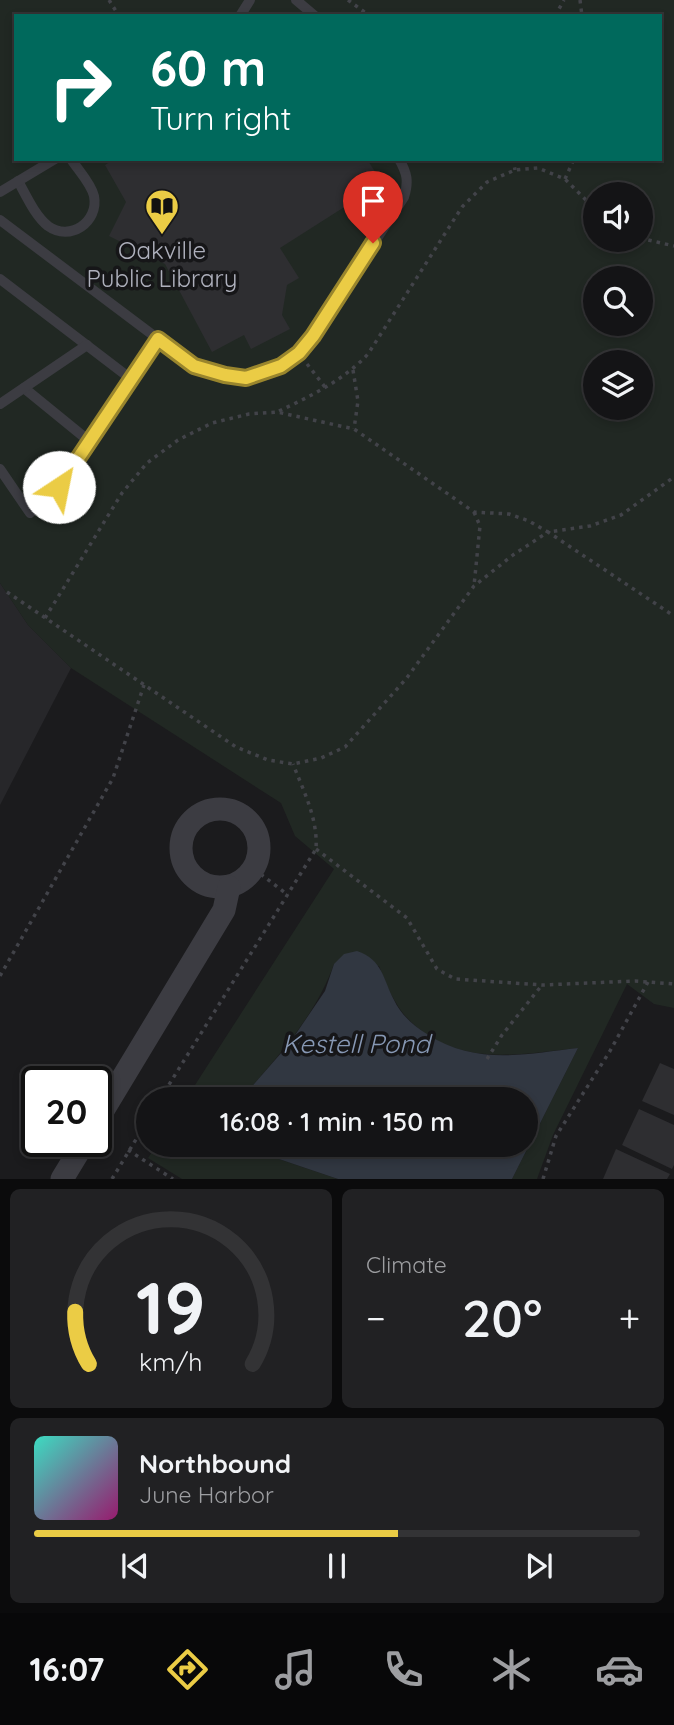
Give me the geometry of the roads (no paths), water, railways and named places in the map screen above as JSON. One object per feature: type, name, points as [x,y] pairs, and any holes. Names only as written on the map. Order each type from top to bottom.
[{"type":"street","points":[[112,1096],[224,910],[229,887],[254,870],[259,857],[256,831],[247,820],[236,813],[210,811],[188,826],[181,852],[192,876],[216,887],[229,887]]},
{"type":"street","points":[[62,1179],[75,1157]]},
{"type":"lane","points":[[296,0],[313,14]]},
{"type":"lane","points":[[0,191],[52,161]]},
{"type":"lane","points":[[18,181],[45,224],[63,232],[73,231],[90,219],[95,200],[92,190],[72,161]]},
{"type":"lane","points":[[0,220],[194,366],[246,378],[281,366],[299,353],[313,336],[404,197],[407,173],[400,161]]},
{"type":"lane","points":[[0,279],[131,379]]},
{"type":"lane","points":[[0,469],[30,513],[59,487],[158,339]]},
{"type":"lane","points":[[0,404],[87,345]]},
{"type":"lane","points":[[24,388],[89,441]]},
{"type":"water","name":"Kestell Pond","points":[[357,951],[372,960],[381,971],[400,1011],[422,1031],[445,1044],[464,1051],[501,1055],[578,1048],[538,1127],[538,1087],[251,1087],[289,1044],[325,991],[334,964],[344,954]]},
{"type":"water","name":"Kestell Pond","points":[[273,1157],[523,1157],[512,1179],[338,1179]]},
{"type":"place","name":"Oakville Public Library","points":[[162,236]]}]
